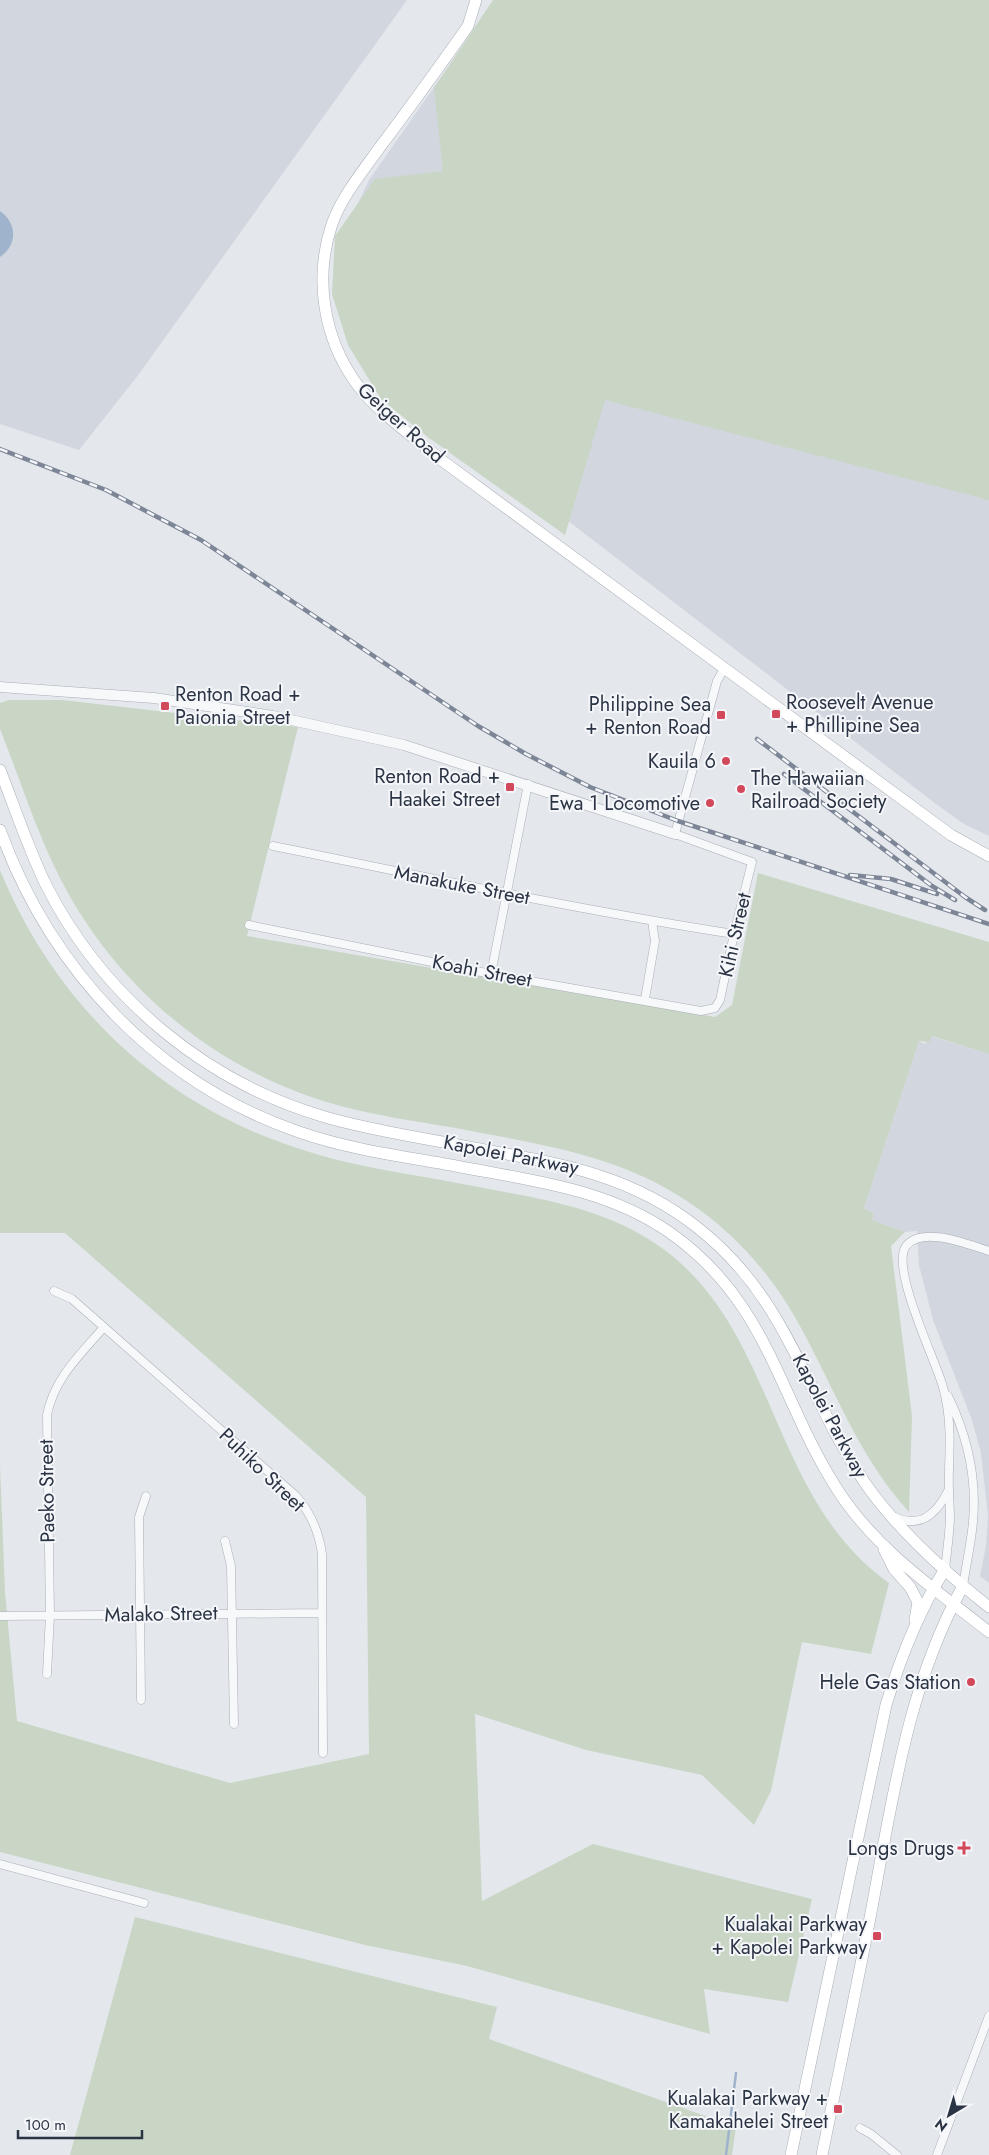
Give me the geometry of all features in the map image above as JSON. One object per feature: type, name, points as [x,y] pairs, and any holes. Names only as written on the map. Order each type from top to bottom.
[{"type":"main road","name":"Geiger Road","points":[[476,0],[468,26],[347,192],[332,224],[324,255],[322,290],[327,323],[339,354],[356,383],[382,410],[440,459],[951,835],[989,856]]},
{"type":"main road","name":"Kapolei Parkway","points":[[0,770],[43,878],[81,942],[109,978],[140,1010],[174,1040],[207,1063],[257,1091],[326,1118],[597,1173],[632,1187],[665,1205],[711,1239],[739,1266],[769,1305],[785,1330],[854,1464],[875,1496],[892,1516],[945,1569],[989,1607]]},
{"type":"main road","name":"Kapolei Parkway","points":[[0,830],[27,895],[50,936],[77,974],[130,1031],[160,1056],[197,1082],[258,1115],[322,1139],[588,1193],[637,1213],[682,1242],[716,1273],[745,1309],[764,1340],[828,1474],[857,1516],[881,1543],[933,1589],[989,1632]]},
{"type":"main road","points":[[881,1543],[894,1569],[910,1587],[918,1602],[914,1632]]},
{"type":"main road","points":[[791,2155],[880,1730],[893,1682],[933,1589],[945,1569]]},
{"type":"main road","points":[[822,2155],[890,1804],[909,1723],[934,1651],[953,1604],[963,1586]]},
{"type":"street","points":[[0,687],[154,698],[273,716],[404,745],[528,784],[675,834],[717,681],[725,667]]},
{"type":"street","points":[[0,694],[26,690]]},
{"type":"street","points":[[491,974],[528,784]]},
{"type":"street","name":"Kihi Street","points":[[675,834],[752,862],[720,1000],[715,1008]]},
{"type":"street","name":"Manakuke Street","points":[[273,846],[506,894],[734,934]]},
{"type":"street","points":[[645,999],[655,941],[652,921]]},
{"type":"street","name":"Koahi Street","points":[[249,925],[491,974],[645,999],[701,1011],[715,1008]]},
{"type":"street","points":[[963,1586],[973,1520],[972,1475],[964,1432],[943,1388],[911,1300],[903,1265],[904,1252],[913,1240],[926,1237],[949,1239],[989,1251]]},
{"type":"street","name":"Puhiko Street","points":[[54,1291],[72,1299],[303,1504],[314,1523],[320,1544],[323,1753]]},
{"type":"street","name":"Paeko Street","points":[[48,1674],[50,1615],[47,1415],[59,1382],[104,1327]]},
{"type":"street","points":[[943,1388],[951,1432],[950,1522],[945,1569]]},
{"type":"street","points":[[892,1516],[908,1521],[925,1519],[938,1509],[949,1490]]},
{"type":"street","points":[[141,1700],[139,1517],[146,1496]]},
{"type":"street","points":[[225,1541],[231,1560],[234,1724]]},
{"type":"street","name":"Malako Street","points":[[0,1616],[322,1613]]},
{"type":"street","points":[[0,1864],[144,1904]]},
{"type":"street","points":[[936,2155],[989,2016]]},
{"type":"street","points":[[860,2128],[871,2134],[897,2155]]},
{"type":"shaded area","points":[[0,0],[407,0],[139,374],[79,450],[0,424]]},
{"type":"shaded area","points":[[495,0],[989,186],[989,836],[964,824],[936,804],[389,383],[351,218],[369,180]]},
{"type":"shaded area","points":[[931,1036],[989,1054],[989,1583],[980,1576],[986,1546],[988,1516],[981,1453],[972,1420],[933,1320],[919,1265],[917,1231],[905,1232],[872,1220],[874,1214],[864,1208],[919,1041],[925,1044]]},
{"type":"green space","points":[[493,0],[989,0],[989,500],[605,400],[565,535],[429,438],[381,399],[348,345],[332,294],[335,236],[375,179],[443,171],[434,88]]},
{"type":"green space","points":[[9,700],[62,700],[298,727],[247,936],[715,1017],[732,1005],[758,873],[989,942],[989,1054],[932,1036],[929,1042],[919,1041],[864,1208],[874,1214],[872,1220],[905,1232],[891,1246],[912,1416],[909,1512],[890,1489],[858,1439],[804,1333],[779,1291],[744,1248],[717,1223],[687,1201],[660,1185],[605,1161],[546,1146],[361,1111],[330,1103],[287,1088],[247,1069],[208,1045],[172,1018],[139,988],[109,954],[83,917],[60,878],[36,823],[0,729],[0,703]]},
{"type":"green space","points":[[0,870],[23,919],[50,964],[82,1005],[117,1042],[157,1076],[200,1104],[247,1129],[336,1160],[536,1198],[587,1211],[612,1220],[659,1246],[698,1281],[728,1322],[752,1366],[794,1460],[819,1506],[849,1547],[889,1583],[871,1654],[802,1642],[771,1791],[754,1825],[702,1775],[586,1750],[475,1714],[482,1901],[593,1844],[812,1899],[788,2002],[704,1989],[710,2034],[467,1966],[365,1945],[0,1852],[0,1465],[5,1592],[17,1721],[230,1783],[369,1754],[366,1497],[65,1233],[0,1233]]},
{"type":"green space","points":[[135,1917],[497,2007],[489,2039],[736,2127],[732,2155],[70,2155]]},
{"type":"water","points":[[0,211],[10,222],[13,234],[10,246],[0,257]]},
{"type":"waterway","points":[[726,2155],[736,2073]]},
{"type":"railway","points":[[0,449],[106,490],[201,540],[478,726],[526,754],[590,787],[678,821],[989,924]]},
{"type":"railway","points":[[757,739],[965,897],[985,910]]},
{"type":"railway","points":[[784,774],[932,886],[955,900]]},
{"type":"railway","points":[[850,875],[891,879],[937,894]]},
{"type":"place","name":"Renton Road + Paionia Street","points":[[165,706]]},
{"type":"place","name":"Roosevelt Avenue + Phillipine Sea","points":[[776,714]]},
{"type":"place","name":"Philippine Sea + Renton Road","points":[[721,715]]},
{"type":"place","name":"Kauila 6","points":[[726,761]]},
{"type":"place","name":"Renton Road + Haakei Street","points":[[510,787]]},
{"type":"place","name":"The Hawaiian Railroad Society","points":[[741,789]]},
{"type":"place","name":"Ewa 1 Locomotive","points":[[710,803]]},
{"type":"place","name":"Hele Gas Station","points":[[971,1682]]},
{"type":"place","name":"Longs Drugs","points":[[964,1848]]},
{"type":"place","name":"Kualakai Parkway + Kapolei Parkway","points":[[877,1936]]},
{"type":"place","name":"Kualakai Parkway + Kamakahelei Street","points":[[838,2109]]}]
